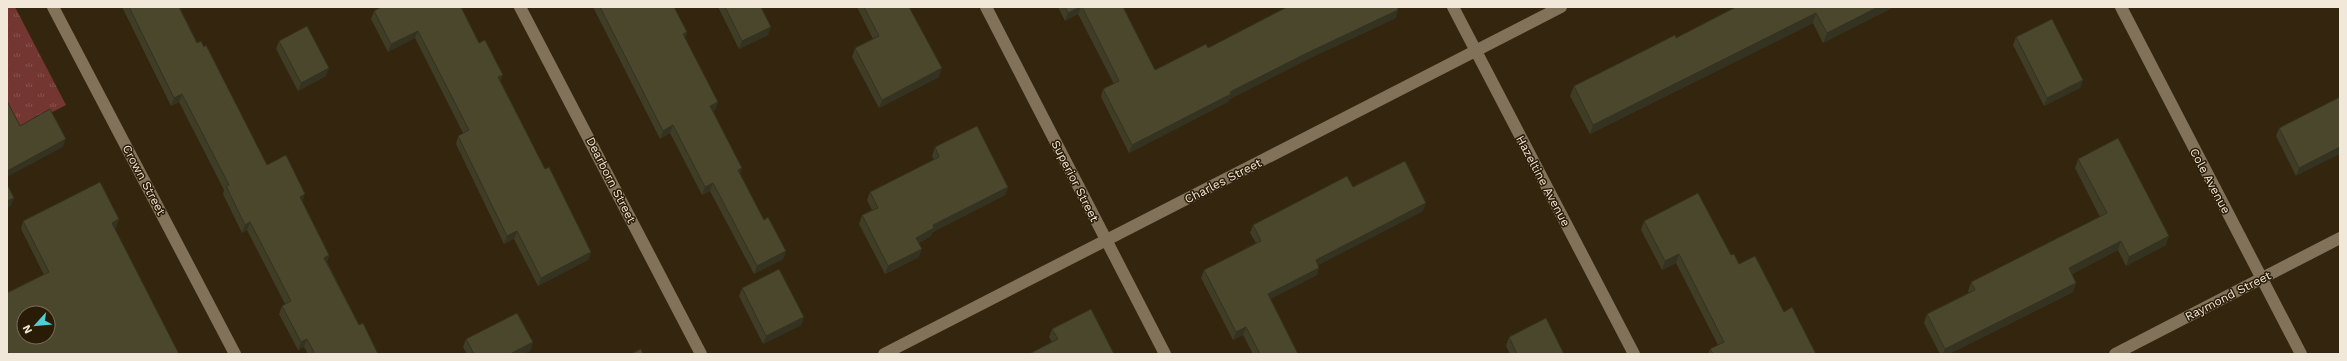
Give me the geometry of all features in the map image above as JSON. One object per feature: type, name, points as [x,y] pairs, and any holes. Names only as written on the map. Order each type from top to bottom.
[{"type":"street","name":"Crown Street","points":[[53,7],[235,354]]},
{"type":"street","name":"Dearborn Street","points":[[520,7],[701,354]]},
{"type":"street","name":"Superior Street","points":[[986,7],[1105,241],[1165,354]]},
{"type":"street","name":"Hazeltine Avenue","points":[[1453,7],[1634,354]]},
{"type":"street","name":"Charles Street","points":[[884,354],[1561,7]]},
{"type":"street","name":"Cole Avenue","points":[[2121,7],[2301,354]]},
{"type":"street","name":"Raymond Street","points":[[2115,354],[2340,238]]},
{"type":"green space","points":[[7,7],[15,7],[66,105],[19,129],[7,108]]},
{"type":"building","points":[[129,7],[179,7],[197,43],[201,41],[204,47],[206,45],[267,165],[286,155],[305,194],[300,197],[329,255],[324,258],[359,325],[363,323],[378,354],[315,354],[307,339],[301,342],[282,306],[291,301],[250,222],[245,225],[226,186],[229,185],[182,94],[174,98]]},
{"type":"building","points":[[381,7],[461,7],[479,43],[485,40],[503,75],[498,77],[545,169],[549,167],[591,252],[541,278],[517,231],[507,236],[458,136],[469,130],[418,31],[391,44],[374,11]]},
{"type":"building","points":[[600,7],[674,7],[687,32],[683,34],[718,102],[710,106],[742,168],[738,170],[764,220],[768,217],[786,251],[757,266],[713,183],[705,187],[673,125],[663,131]]},
{"type":"building","points":[[725,7],[761,7],[771,27],[742,41]]},
{"type":"building","points":[[864,7],[909,7],[942,68],[882,100],[855,48],[879,36]]},
{"type":"building","points":[[1065,7],[1080,7],[1068,13]]},
{"type":"building","points":[[1082,7],[1123,7],[1155,70],[1206,44],[1208,48],[1287,7],[1397,7],[1398,10],[1309,52],[1230,92],[1231,94],[1132,145],[1103,89],[1119,81]]},
{"type":"building","points":[[1736,7],[1878,7],[1827,33],[1816,13],[1593,125],[1574,86],[1675,35],[1676,38]]},
{"type":"building","points":[[2052,19],[2083,80],[2047,98],[2016,37]]},
{"type":"building","points":[[307,26],[329,68],[301,83],[279,41]]},
{"type":"building","points":[[2340,97],[2340,147],[2299,168],[2279,128]]},
{"type":"building","points":[[7,101],[20,126],[50,109],[66,139],[7,171]]},
{"type":"building","points":[[977,126],[1008,187],[933,225],[934,228],[916,238],[922,249],[888,266],[862,215],[878,208],[870,192],[939,157],[935,147]]},
{"type":"building","points":[[2118,138],[2169,236],[2129,257],[2121,241],[2069,268],[2076,283],[1945,349],[1927,314],[1975,290],[1971,282],[2107,213],[2078,159]]},
{"type":"building","points":[[1405,161],[1426,203],[1316,260],[1319,268],[1268,294],[1298,354],[1260,354],[1246,327],[1236,332],[1204,270],[1261,241],[1253,225],[1347,176],[1353,187]]},
{"type":"building","points":[[100,182],[119,219],[112,223],[179,354],[9,354],[7,350],[7,293],[49,272],[23,221]]},
{"type":"building","points":[[7,184],[14,198],[7,201]]},
{"type":"building","points":[[1698,193],[1731,255],[1734,254],[1739,264],[1755,256],[1784,312],[1792,307],[1816,354],[1713,354],[1710,349],[1724,342],[1679,254],[1665,261],[1644,221]]},
{"type":"building","points":[[779,269],[804,317],[766,336],[742,288]]},
{"type":"building","points":[[1091,309],[1114,354],[1029,354],[1058,339],[1052,329]]},
{"type":"building","points":[[517,313],[533,342],[510,354],[474,354],[466,339]]},
{"type":"building","points":[[1546,318],[1564,354],[1517,354],[1509,337]]},
{"type":"building","points":[[641,349],[643,354],[631,354]]}]
